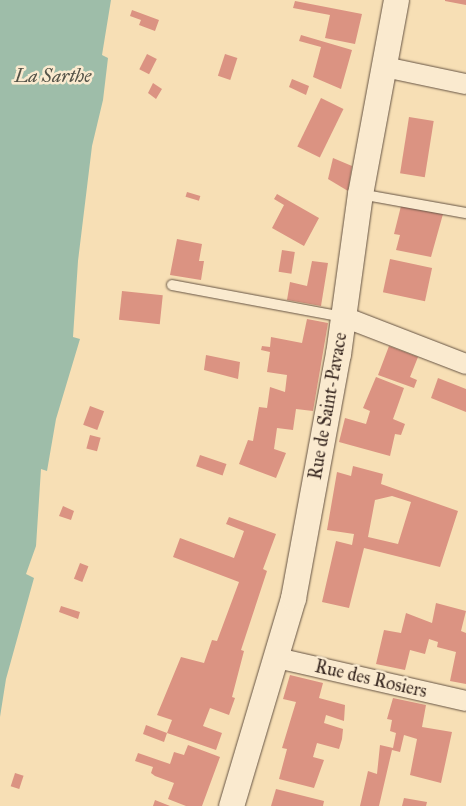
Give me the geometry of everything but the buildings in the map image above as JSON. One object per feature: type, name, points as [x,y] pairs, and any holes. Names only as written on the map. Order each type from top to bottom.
[{"type":"street","name":"Rue de Saint-Pavace","points":[[231,806],[277,658],[293,598],[344,317],[360,194],[386,67],[396,0]]},
{"type":"street","points":[[386,67],[466,84]]},
{"type":"street","points":[[344,317],[466,364]]},
{"type":"street","name":"Rue des Rosiers","points":[[277,658],[466,700]]},
{"type":"lane","points":[[360,194],[466,213]]},
{"type":"lane","points":[[172,285],[344,317]]},
{"type":"water","name":"La Sarthe","points":[[0,0],[111,0],[102,55],[108,58],[103,100],[92,146],[78,261],[73,337],[80,339],[56,419],[47,471],[41,469],[36,546],[26,574],[34,578],[6,679],[0,717]]}]
